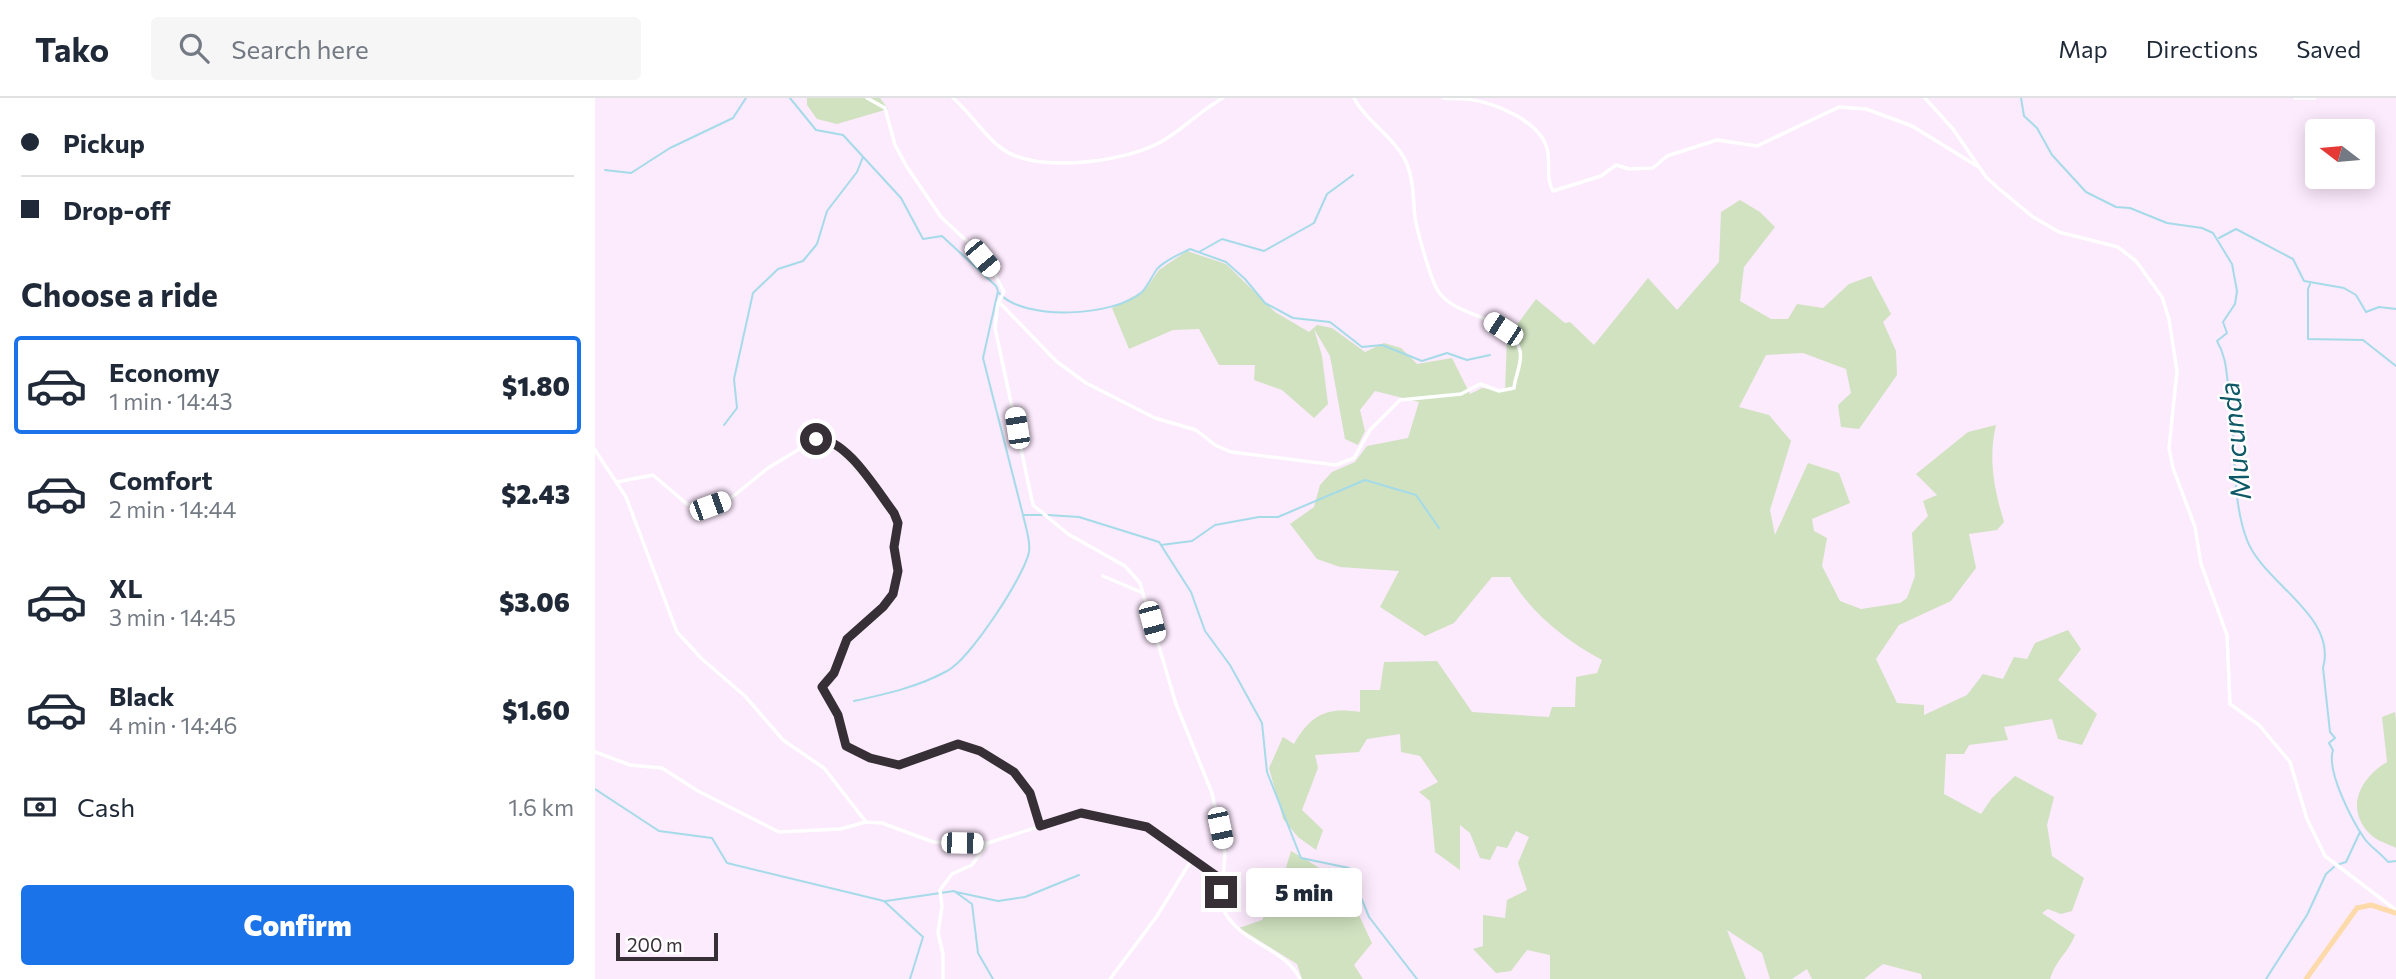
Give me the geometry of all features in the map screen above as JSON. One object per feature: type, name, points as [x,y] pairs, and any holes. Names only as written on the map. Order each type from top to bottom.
[{"type":"main road","points":[[2306,979],[2357,908],[2371,905],[2396,911]]},
{"type":"street","points":[[867,98],[885,108],[895,145],[940,217],[971,245],[993,271],[1004,292],[999,301],[995,328],[1014,405],[1033,505],[1067,534],[1125,566],[1136,578],[1143,593],[1165,671],[1212,793],[1224,848],[1221,905],[1228,920],[1242,934],[1290,964],[1300,979]]},
{"type":"street","points":[[953,98],[999,147],[1017,157],[1043,164],[1126,155],[1156,145],[1223,98]]},
{"type":"street","points":[[999,301],[1056,362],[1086,383],[1155,418],[1196,430],[1215,445],[1231,452],[1336,465],[1354,458],[1370,430],[1399,400],[1461,394],[1480,384],[1499,391],[1514,387],[1520,355],[1513,337],[1485,317],[1453,303],[1437,289],[1417,227],[1413,183],[1407,164],[1355,98]]},
{"type":"street","points":[[1443,98],[1465,99],[1499,107],[1532,126],[1548,152],[1548,172],[1553,191],[1601,176],[1616,165],[1629,169],[1653,168],[1667,156],[1717,140],[1758,146],[1839,107],[1866,109],[1912,126],[1980,168]]},
{"type":"street","points":[[1925,98],[1953,129],[1980,168],[1998,188],[2033,217],[2076,238],[2118,247],[2136,261],[2156,285],[2167,307],[2178,371],[2169,448],[2178,484],[2195,527],[2201,564],[2227,635],[2230,704],[2259,725],[2283,750],[2295,775],[2307,819],[2325,856],[2396,911]]},
{"type":"street","points":[[2295,98],[2315,98]]},
{"type":"street","points":[[617,482],[653,475],[687,504],[702,509],[731,499],[787,455],[816,439],[834,441],[876,490],[898,523],[894,547],[898,571],[893,594],[883,607],[847,639],[834,673],[822,687],[838,715],[846,746],[870,758],[899,765],[958,744],[980,751],[1014,772],[1030,793],[1040,826]]},
{"type":"street","points":[[595,450],[630,506],[677,632],[702,659],[745,696],[783,740],[824,768],[866,822]]},
{"type":"street","points":[[1103,576],[1143,593]]},
{"type":"street","points":[[595,752],[630,765],[661,768],[698,791],[779,832],[840,829],[866,822],[882,824],[933,842],[988,843],[1073,815],[1091,815],[1147,827],[1222,880]]},
{"type":"street","points":[[943,979],[943,954],[938,933],[942,906],[940,890],[952,874],[972,865],[988,843]]},
{"type":"street","points":[[1110,979],[1157,915],[1192,859]]},
{"type":"green space","points":[[807,98],[880,98],[888,109],[837,124],[817,119],[807,105]]},
{"type":"green space","points":[[1740,200],[1760,212],[1775,227],[1744,267],[1740,301],[1771,319],[1788,319],[1797,304],[1823,308],[1849,284],[1871,276],[1891,314],[1883,322],[1896,351],[1897,375],[1859,429],[1841,427],[1838,405],[1851,393],[1846,369],[1803,353],[1766,355],[1739,407],[1769,415],[1791,441],[1770,510],[1775,535],[1808,463],[1839,473],[1850,503],[1812,519],[1814,531],[1827,538],[1822,566],[1840,601],[1861,609],[1900,603],[1907,598],[1915,576],[1912,533],[1928,516],[1923,501],[1937,495],[1916,474],[1968,432],[1996,425],[1992,449],[1993,474],[2004,522],[1997,530],[1969,534],[1976,568],[1951,601],[1899,625],[1876,659],[1897,703],[1924,705],[1924,715],[1967,695],[1983,674],[2003,679],[2014,657],[2027,659],[2035,643],[2068,630],[2081,649],[2058,680],[2097,714],[2082,745],[2058,739],[2052,719],[2004,727],[2008,740],[1969,745],[1964,754],[1946,754],[1944,794],[1981,814],[1992,798],[2015,776],[2054,797],[2047,825],[2052,856],[2084,878],[2072,911],[2061,914],[2048,909],[2042,913],[2075,935],[2050,979],[1922,979],[1921,974],[1883,964],[1864,979],[1812,979],[1807,969],[1792,979],[1770,979],[1762,953],[1727,930],[1746,979],[1550,979],[1550,955],[1527,950],[1511,971],[1496,973],[1473,949],[1483,946],[1483,915],[1505,918],[1507,900],[1527,890],[1518,863],[1529,837],[1516,831],[1507,848],[1497,846],[1490,860],[1480,858],[1470,833],[1460,825],[1460,870],[1435,852],[1430,801],[1419,792],[1438,782],[1420,756],[1401,752],[1400,734],[1367,739],[1359,752],[1315,755],[1318,768],[1302,810],[1323,830],[1316,850],[1298,837],[1283,819],[1269,768],[1283,737],[1294,744],[1307,726],[1321,715],[1338,711],[1360,712],[1360,690],[1380,690],[1384,662],[1437,661],[1472,712],[1549,717],[1552,707],[1575,707],[1576,677],[1597,673],[1602,660],[1575,644],[1550,624],[1528,602],[1510,577],[1492,577],[1454,623],[1425,636],[1380,607],[1399,571],[1340,567],[1317,559],[1290,524],[1314,507],[1320,485],[1332,472],[1355,462],[1367,446],[1408,438],[1419,402],[1375,391],[1360,410],[1365,431],[1358,445],[1345,439],[1330,356],[1314,329],[1322,356],[1328,404],[1314,418],[1282,390],[1254,380],[1255,365],[1219,365],[1199,329],[1173,330],[1129,349],[1112,308],[1145,290],[1159,270],[1187,251],[1226,264],[1275,312],[1309,332],[1317,325],[1332,328],[1365,352],[1384,343],[1401,348],[1417,364],[1452,358],[1470,394],[1482,388],[1505,391],[1507,338],[1536,299],[1565,323],[1570,322],[1594,345],[1648,278],[1677,310],[1719,262],[1721,212]]},
{"type":"green space","points":[[2395,712],[2396,848],[2371,835],[2358,815],[2357,805],[2363,785],[2369,776],[2387,762],[2382,717]]},
{"type":"green space","points":[[1291,851],[1333,879],[1357,910],[1372,943],[1354,965],[1363,979],[1302,979],[1297,964],[1239,928],[1262,920],[1281,884]]},
{"type":"waterway","points":[[605,170],[631,173],[670,148],[733,118],[746,98]]},
{"type":"waterway","points":[[790,98],[816,130],[843,135],[901,198],[923,239],[942,236],[996,286],[998,291],[983,358],[1023,515],[1042,515]]},
{"type":"waterway","name":"Mucunda","points":[[2021,98],[2024,116],[2037,128],[2052,155],[2086,192],[2116,207],[2130,208],[2167,223],[2202,228],[2213,233],[2232,264],[2237,291],[2235,304],[2223,322],[2227,333],[2217,341],[2227,372],[2236,486],[2242,523],[2255,556],[2310,616],[2320,632],[2325,649],[2323,668],[2330,732],[2335,738],[2329,743],[2333,750],[2333,770],[2347,808],[2364,838],[2388,862],[2396,861]]},
{"type":"waterway","points":[[724,425],[737,408],[734,379],[753,293],[778,269],[803,261],[817,244],[827,211],[857,172],[863,157]]},
{"type":"waterway","points":[[1199,252],[1222,239],[1264,251],[1314,223],[1327,194],[1353,175]]},
{"type":"waterway","points":[[2219,238],[2236,229],[2293,259],[2304,281],[2344,288],[2356,295],[2366,312],[2379,307],[2396,309]]},
{"type":"waterway","points":[[999,293],[1011,302],[1047,312],[1091,311],[1111,307],[1142,292],[1160,266],[1190,249],[1226,262],[1265,303],[1293,318],[1330,322],[1362,347],[1382,345],[1422,361],[1447,353],[1467,360],[1490,355]]},
{"type":"waterway","points":[[2310,284],[2308,339],[2363,340],[2396,366]]},
{"type":"waterway","points":[[1161,545],[1192,541],[1215,525],[1259,517],[1278,517],[1365,480],[1416,495],[1439,528]]},
{"type":"waterway","points":[[854,701],[925,681],[957,664],[1007,598],[1025,564],[1029,552],[1029,538],[1023,515]]},
{"type":"waterway","points":[[1048,515],[1079,517],[1159,542],[1191,592],[1205,631],[1230,665],[1262,723],[1267,772],[1301,858],[1349,868],[1369,917],[1417,979]]},
{"type":"waterway","points":[[595,789],[659,831],[712,838],[727,863],[884,901],[923,937],[910,979]]},
{"type":"waterway","points":[[2337,865],[2346,862],[2360,832]]},
{"type":"waterway","points":[[2266,979],[2307,915],[2326,874],[2334,867]]},
{"type":"waterway","points":[[956,892],[998,901],[1025,897],[1079,875]]},
{"type":"waterway","points":[[886,901],[954,891],[972,904],[978,953],[993,979]]},
{"type":"route","points":[[816,439],[834,441],[850,456],[894,513],[898,523],[894,547],[898,571],[893,594],[883,607],[847,639],[834,673],[822,687],[838,715],[846,746],[853,752],[899,765],[947,751],[958,744],[980,751],[1003,762],[1014,772],[1030,793],[1040,826],[1081,813],[1147,827],[1222,880],[1221,892]]}]
